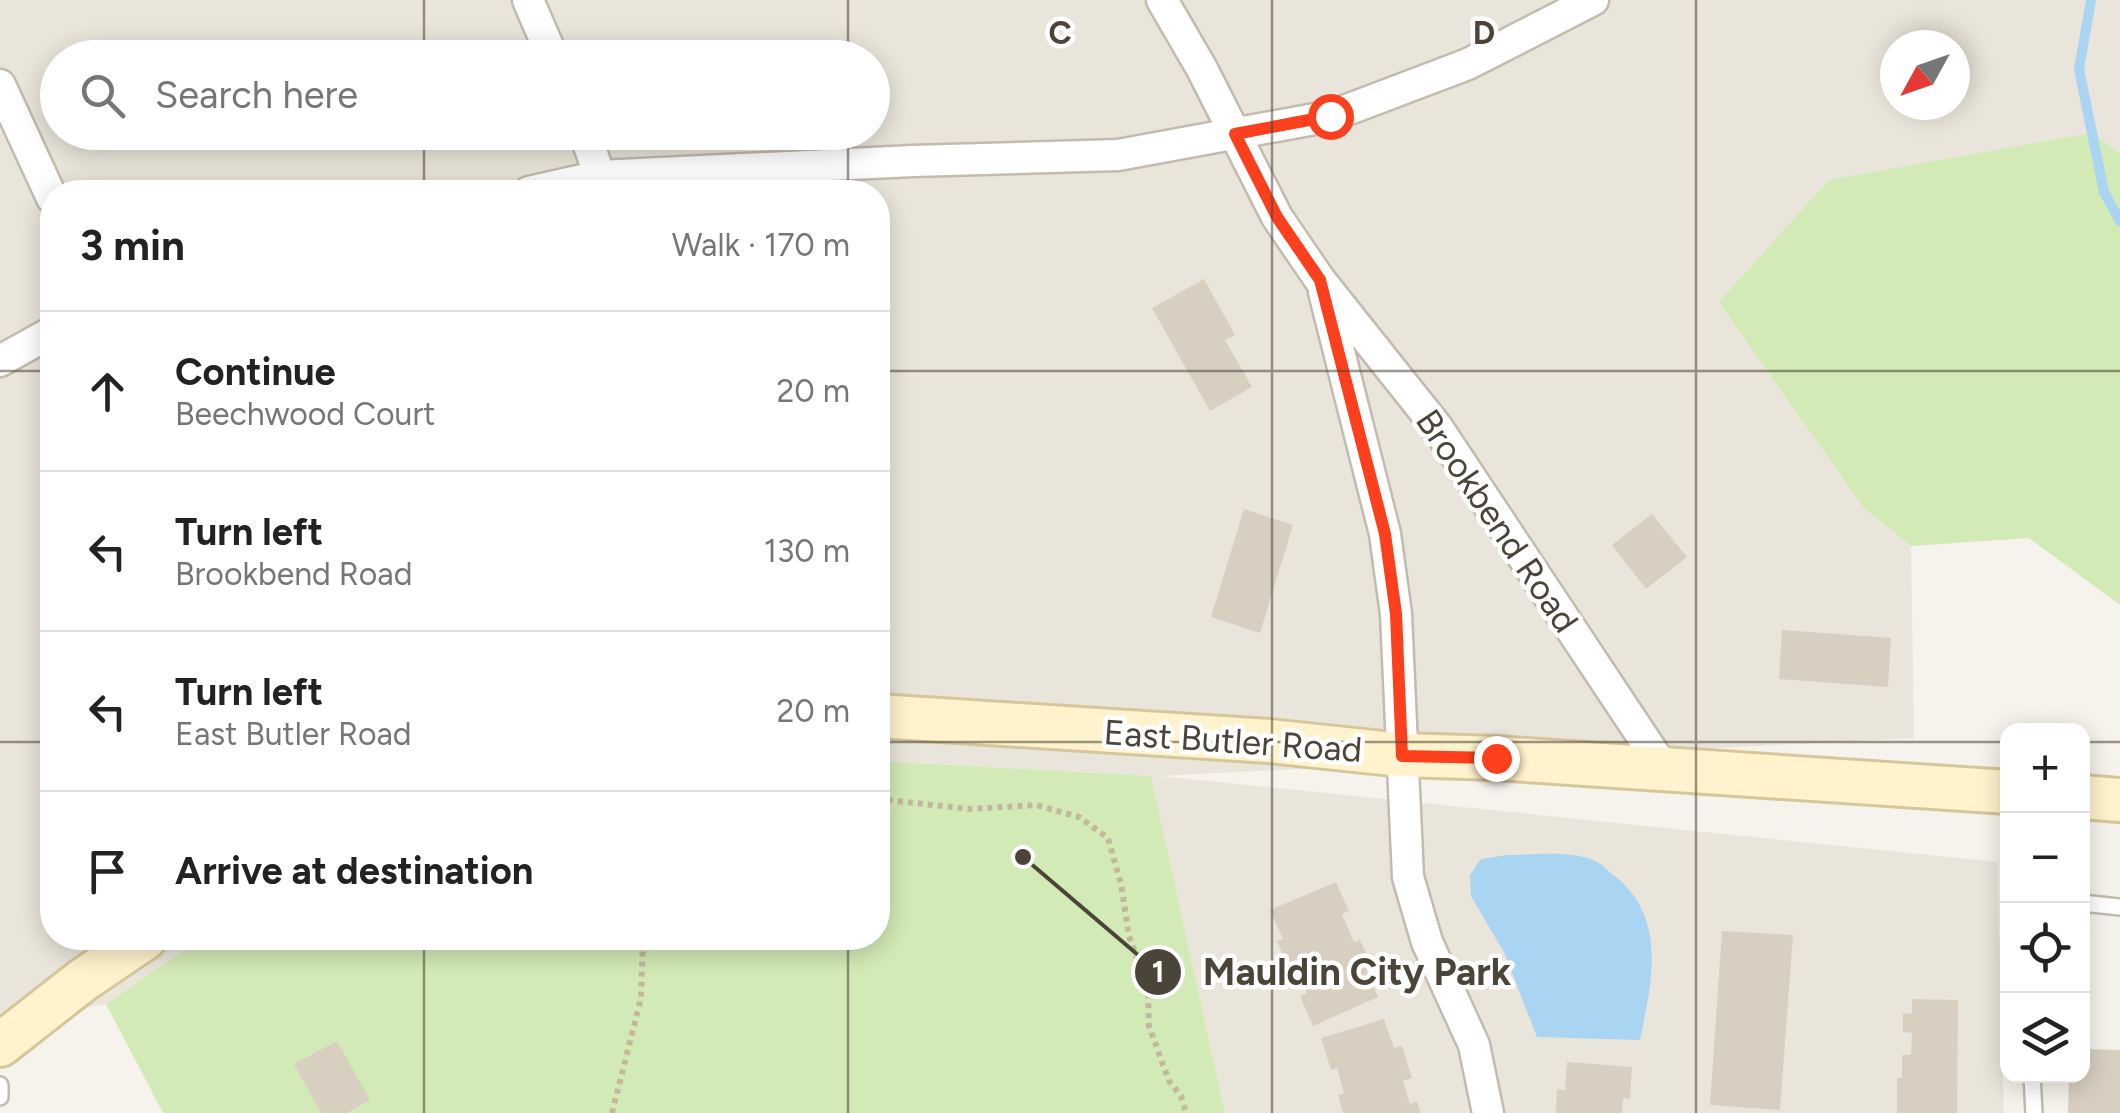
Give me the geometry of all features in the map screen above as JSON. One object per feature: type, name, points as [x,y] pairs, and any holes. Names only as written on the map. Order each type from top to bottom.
[{"type":"main road","name":"East Butler Road","points":[[890,717],[1269,741],[1402,756],[2000,791]]},
{"type":"main road","points":[[2090,798],[2120,800]]},
{"type":"main road","points":[[0,1045],[127,950]]},
{"type":"street","points":[[528,0],[545,40]]},
{"type":"street","name":"Brookbend Road","points":[[1162,0],[1277,217],[1320,280],[1437,428],[1664,769]]},
{"type":"street","points":[[582,180],[912,160],[1118,155],[1330,116],[1468,64],[1593,0]]},
{"type":"street","points":[[0,85],[44,180]]},
{"type":"street","points":[[591,150],[600,176]]},
{"type":"street","name":"Brookbend Road","points":[[1320,280],[1385,534],[1396,614],[1408,877],[1427,942],[1474,1045],[1488,1113]]},
{"type":"street","points":[[0,361],[40,339]]},
{"type":"lane","points":[[2090,904],[2120,907]]},
{"type":"lane","points":[[2032,1083],[2034,1113]]},
{"type":"lane","points":[[0,1085],[0,1097]]},
{"type":"path","points":[[890,799],[970,809],[1036,805],[1080,818],[1108,838],[1130,936],[1148,989],[1149,1026],[1169,1081],[1181,1096],[1186,1113]]},
{"type":"path","points":[[612,1113],[641,998],[643,950]]},
{"type":"shaded area","points":[[0,0],[2120,0],[2120,153],[2092,133],[1864,508],[1911,546],[1914,738],[1160,776],[1997,862],[2000,1083],[2003,1083],[2004,1113],[1225,1113],[1151,776],[890,762],[890,180],[40,180],[40,950],[185,950],[106,1004],[0,1024]]},
{"type":"green space","points":[[2092,133],[2120,153],[2120,605],[2029,538],[1911,546],[1864,508],[1719,302],[1829,180]]},
{"type":"green space","points":[[890,762],[1151,776],[1225,1113],[163,1113],[106,1004],[185,950],[890,950]]},
{"type":"water","points":[[1507,855],[1583,857],[1601,864],[1630,891],[1642,909],[1652,951],[1640,1040],[1537,1037],[1504,952],[1471,896],[1470,875],[1481,859]]},
{"type":"building","points":[[1204,279],[1235,335],[1225,340],[1252,387],[1210,411],[1152,308]]},
{"type":"building","points":[[1244,509],[1293,525],[1260,633],[1211,617]]},
{"type":"building","points":[[1652,514],[1687,557],[1646,589],[1612,545]]},
{"type":"building","points":[[1782,630],[1891,638],[1888,687],[1779,679]]},
{"type":"building","points":[[1336,882],[1349,911],[1342,914],[1354,942],[1360,940],[1372,966],[1366,969],[1378,997],[1313,1026],[1300,996],[1307,993],[1295,967],[1290,970],[1277,941],[1283,939],[1270,910]]},
{"type":"building","points":[[1722,931],[1793,935],[1780,1110],[1710,1105]]},
{"type":"building","points":[[1912,999],[1958,1000],[1957,1113],[1897,1113],[1897,1078],[1902,1078],[1902,1055],[1911,1055],[1912,1033],[1903,1032],[1903,1013],[1912,1014]]},
{"type":"building","points":[[1384,1019],[1394,1048],[1402,1046],[1412,1078],[1403,1081],[1410,1104],[1417,1101],[1421,1113],[1343,1113],[1338,1095],[1344,1093],[1337,1068],[1331,1070],[1321,1038]]},
{"type":"building","points":[[337,1041],[370,1100],[347,1113],[321,1113],[294,1064]]},
{"type":"building","points":[[2090,1049],[2120,1050],[2120,1113],[2068,1113],[2069,1083],[2090,1083]]},
{"type":"building","points":[[1567,1062],[1632,1067],[1630,1099],[1623,1098],[1622,1113],[1556,1113],[1557,1089],[1565,1090]]},
{"type":"waterway","points":[[2091,0],[2079,69],[2104,192],[2120,221]]},
{"type":"place","name":"Mauldin City Park","points":[[1023,857]]},
{"type":"route","points":[[1330,116],[1235,134],[1277,217],[1320,280],[1363,440],[1385,534],[1396,614],[1402,756],[1496,758]]}]
